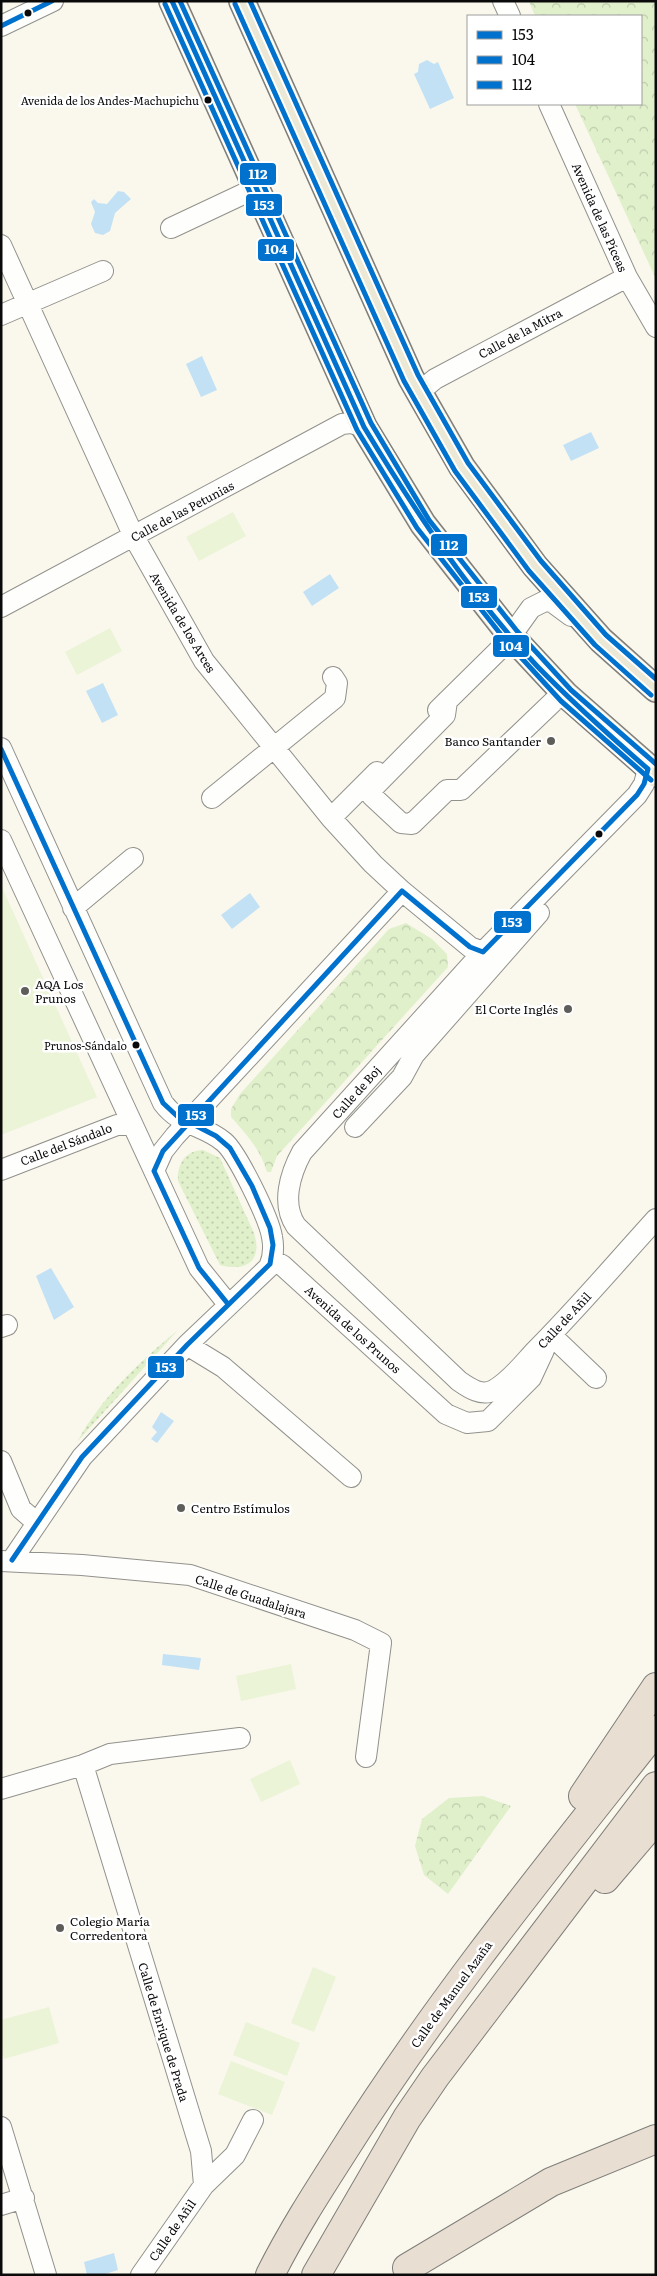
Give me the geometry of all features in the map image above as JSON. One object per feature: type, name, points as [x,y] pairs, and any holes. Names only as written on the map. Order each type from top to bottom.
[{"type":"highway","points":[[467,1970],[656,1687]]},
{"type":"highway","name":"Calle de Manuel Azaña","points":[[270,2275],[285,2244],[377,2098],[467,1970],[656,1730]]},
{"type":"highway","points":[[316,2275],[407,2118],[435,2078],[656,1786]]},
{"type":"highway","points":[[435,2078],[656,1819]]},
{"type":"highway","points":[[407,2268],[551,2182],[656,2139]]},
{"type":"main road","points":[[172,1],[364,427],[423,524],[512,636],[566,695],[652,772]]},
{"type":"main road","points":[[242,1],[420,397],[462,467],[535,566],[601,640],[656,688]]},
{"type":"street","points":[[1,26],[53,1]]},
{"type":"street","points":[[503,1],[510,15]]},
{"type":"street","name":"Avenida de las Píceas","points":[[549,105],[627,276],[656,327]]},
{"type":"street","points":[[171,228],[256,188]]},
{"type":"street","name":"Avenida de los Arces","points":[[1,244],[134,537],[204,661],[332,818],[402,891],[470,947],[483,952]]},
{"type":"street","points":[[1,315],[103,271]]},
{"type":"street","name":"Calle de la Mitra","points":[[420,397],[424,388],[435,379],[627,276]]},
{"type":"street","name":"Calle de las Petunias","points":[[1,607],[342,424],[351,423],[364,427]]},
{"type":"street","points":[[332,818],[512,636],[531,608],[545,601],[558,604],[590,635],[601,640]]},
{"type":"street","points":[[212,798],[335,698],[337,683],[333,677]]},
{"type":"street","points":[[447,701],[445,715],[372,789],[372,796],[401,823],[412,824],[447,790],[461,790],[555,700],[566,695]]},
{"type":"street","points":[[1,748],[163,1103],[168,1110],[187,1124],[211,1133],[230,1147],[270,1229],[273,1246],[272,1260],[269,1267],[186,1345],[82,1457],[36,1522],[6,1560]]},
{"type":"street","name":"Calle de Boj","points":[[459,1381],[296,1226],[291,1218],[288,1205],[294,1166],[302,1152],[483,952],[637,796],[652,772]]},
{"type":"street","points":[[355,1128],[402,1077],[414,1055],[560,888],[599,834]]},
{"type":"street","points":[[1,840],[199,1268],[228,1304]]},
{"type":"street","points":[[73,908],[133,858]]},
{"type":"street","points":[[154,1171],[163,1151],[402,891]]},
{"type":"street","points":[[288,1205],[298,1178],[306,1166],[377,1088]]},
{"type":"street","name":"Calle del Sándalo","points":[[1,1170],[117,1125],[132,1125]]},
{"type":"street","name":"Calle de Añil","points":[[459,1381],[473,1391],[493,1391],[508,1379],[551,1335],[656,1219]]},
{"type":"street","name":"Avenida de los Prunos","points":[[272,1260],[282,1265],[446,1414],[456,1420],[467,1423],[488,1421],[531,1378],[551,1335]]},
{"type":"street","points":[[551,1335],[596,1378]]},
{"type":"street","points":[[186,1345],[223,1367],[351,1477]]},
{"type":"street","points":[[431,1399],[447,1406],[456,1405],[461,1402],[463,1396],[459,1381]]},
{"type":"street","points":[[1,1461],[21,1509],[36,1522]]},
{"type":"street","name":"Calle de Guadalajara","points":[[6,1560],[190,1575],[355,1630],[381,1643],[366,1757]]},
{"type":"street","points":[[1,1789],[84,1765],[110,1754],[240,1738]]},
{"type":"street","name":"Calle de Enrique de Prada","points":[[84,1765],[200,2151],[204,2185]]},
{"type":"street","name":"Calle de Añil","points":[[141,2275],[204,2185],[235,2155],[253,2120]]},
{"type":"street","points":[[1,2127],[46,2275]]},
{"type":"street","points":[[1,2205],[24,2198]]},
{"type":"green space","points":[[529,1],[656,1],[656,279],[575,105],[642,105],[642,15],[535,15]]},
{"type":"green space","points":[[233,512],[246,536],[199,561],[186,537]]},
{"type":"green space","points":[[110,628],[122,651],[77,675],[65,652]]},
{"type":"green space","name":"AQA Los Prunos","points":[[1,885],[97,1097],[1,1135]]},
{"type":"green space","points":[[406,923],[432,939],[447,954],[448,967],[277,1156],[271,1172],[267,1172],[257,1149],[231,1117],[231,1109],[240,1094],[389,929]]},
{"type":"green space","points":[[203,1150],[220,1158],[254,1233],[256,1251],[254,1257],[245,1265],[229,1267],[220,1265],[178,1181],[179,1169],[183,1160],[191,1153]]},
{"type":"green space","points":[[178,1330],[77,1442],[98,1410],[122,1381]]},
{"type":"green space","points":[[291,1664],[296,1689],[241,1701],[236,1676]]},
{"type":"green space","points":[[290,1760],[300,1784],[261,1802],[250,1779]]},
{"type":"green space","points":[[483,1796],[511,1806],[448,1894],[424,1875],[415,1846],[422,1819],[449,1798]]},
{"type":"green space","points":[[313,1967],[336,1977],[314,2032],[291,2023]]},
{"type":"green space","points":[[49,2007],[59,2043],[4,2059],[1,2050],[1,2020]]},
{"type":"green space","points":[[246,2022],[300,2043],[287,2076],[233,2055]]},
{"type":"green space","points":[[231,2061],[285,2082],[272,2115],[218,2094]]},
{"type":"water","points":[[427,60],[434,64],[438,62],[454,98],[430,109],[414,74],[418,72],[419,64]]},
{"type":"water","points":[[118,191],[124,192],[131,199],[115,213],[110,231],[103,235],[95,233],[91,224],[95,212],[91,202],[94,199],[98,203],[107,204]]},
{"type":"water","points":[[202,356],[217,390],[201,397],[186,364]]},
{"type":"water","points":[[591,432],[599,448],[571,461],[563,445]]},
{"type":"water","points":[[330,574],[339,588],[312,606],[303,592]]},
{"type":"water","points":[[103,683],[118,715],[102,723],[86,691]]},
{"type":"water","points":[[250,893],[260,907],[232,929],[221,915]]},
{"type":"water","points":[[51,1268],[74,1307],[54,1320],[36,1276]]},
{"type":"water","points":[[161,1412],[174,1421],[157,1443],[151,1439],[157,1432],[152,1427]]},
{"type":"water","points":[[163,1654],[201,1658],[199,1670],[162,1665]]},
{"type":"water","points":[[114,2253],[118,2270],[102,2275],[87,2275],[84,2262]]},
{"type":"transit line","name":"153","points":[[1,26],[52,1]]},
{"type":"transit line","name":"153","points":[[172,1],[364,427],[383,458],[444,551],[512,639],[564,693],[648,769],[644,784],[637,795],[483,952],[470,947],[402,891],[163,1151],[154,1171],[199,1268],[228,1304]]},
{"type":"transit line","name":"112","points":[[180,1],[371,423],[429,520],[517,631],[571,690],[656,764]]},
{"type":"transit line","name":"112","points":[[250,1],[418,375],[468,463],[541,561],[606,635],[656,679]]},
{"type":"transit line","name":"104","points":[[165,4],[357,430],[417,528],[506,641],[561,701],[651,780]]},
{"type":"transit line","name":"104","points":[[235,4],[404,381],[455,471],[529,571],[595,645],[651,695]]},
{"type":"transit line","name":"153","points":[[1,749],[163,1103],[177,1116],[216,1136],[230,1148],[252,1186],[270,1228],[273,1245],[270,1264],[187,1345],[82,1457],[12,1560]]},
{"type":"place","name":"Avenida de los Andes-Machupichu","points":[[208,100]]},
{"type":"place","name":"Banco Santander","points":[[551,741]]},
{"type":"place","name":"AQA Los Prunos","points":[[25,991]]},
{"type":"place","name":"El Corte Inglés","points":[[568,1009]]},
{"type":"place","name":"Prunos-Sándalo","points":[[136,1045]]},
{"type":"place","name":"Centro Estímulos","points":[[181,1508]]},
{"type":"place","name":"Colegio María Corredentora","points":[[60,1928]]}]
